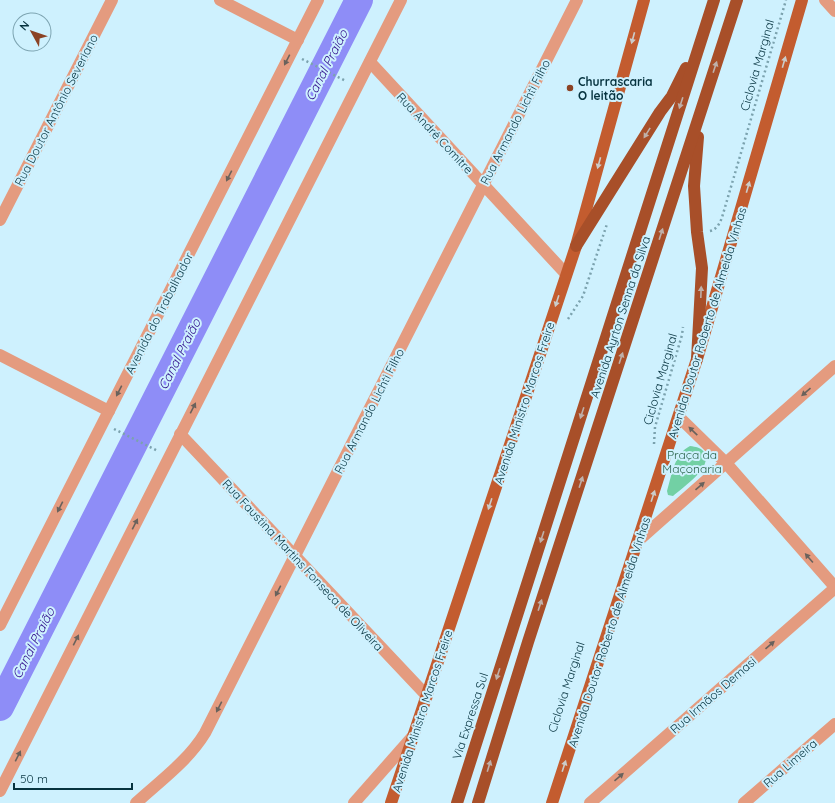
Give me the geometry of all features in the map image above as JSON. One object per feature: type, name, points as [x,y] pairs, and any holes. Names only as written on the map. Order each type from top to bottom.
[{"type":"highway","name":"Avenida Ayrton Senna da Silva","points":[[510,637],[714,0]]},
{"type":"highway","name":"Avenida Ayrton Senna da Silva","points":[[478,803],[528,642],[737,0]]},
{"type":"highway","points":[[576,246],[660,112],[672,96],[706,26]]},
{"type":"highway","points":[[697,358],[702,268],[697,232],[694,186],[699,118]]},
{"type":"highway","name":"Via Expressa Sul","points":[[457,803],[510,637]]},
{"type":"main road","name":"Avenida Ministro Marcos Freire","points":[[391,803],[576,246],[644,0]]},
{"type":"main road","name":"Avenida Doutor Roberto de Almeida Vinhas","points":[[552,803],[679,417],[802,0]]},
{"type":"street","name":"Rua Doutor Antônio Severiano","points":[[0,220],[112,0]]},
{"type":"street","points":[[220,0],[298,40]]},
{"type":"street","name":"Avenida do Trabalhador","points":[[0,625],[318,0]]},
{"type":"street","points":[[0,791],[401,0]]},
{"type":"street","name":"Rua Armando Lichti Filho","points":[[136,803],[198,745],[205,733],[577,0]]},
{"type":"street","points":[[825,0],[835,11]]},
{"type":"street","name":"Rua André Comitre","points":[[370,62],[566,274]]},
{"type":"street","points":[[0,355],[109,411]]},
{"type":"street","points":[[639,540],[835,366]]},
{"type":"street","points":[[679,417],[726,463],[835,587]]},
{"type":"street","name":"Rua Faustina Martins Fonseca de Oliveira","points":[[180,434],[427,696]]},
{"type":"street","name":"Rua Irmãos Demasi","points":[[590,803],[835,587]]},
{"type":"street","name":"Rua Limeira","points":[[744,803],[835,724]]},
{"type":"street","points":[[354,803],[414,735]]},
{"type":"path","name":"Ciclovia Marginal","points":[[697,232],[712,230],[720,224],[786,0]]},
{"type":"path","points":[[310,62],[337,76]]},
{"type":"path","name":"Ciclovia Marginal","points":[[654,447],[655,427],[682,335],[684,321]]},
{"type":"path","points":[[121,433],[148,446]]},
{"type":"green space","name":"Praça da Maçonaria","points":[[690,446],[699,448],[704,452],[706,458],[705,464],[690,482],[673,496],[668,495],[667,491],[674,466],[680,454]]},
{"type":"waterway","name":"Canal Praião","points":[[0,707],[359,0]]},
{"type":"place","name":"Churrascaria O leitão","points":[[570,88]]}]
